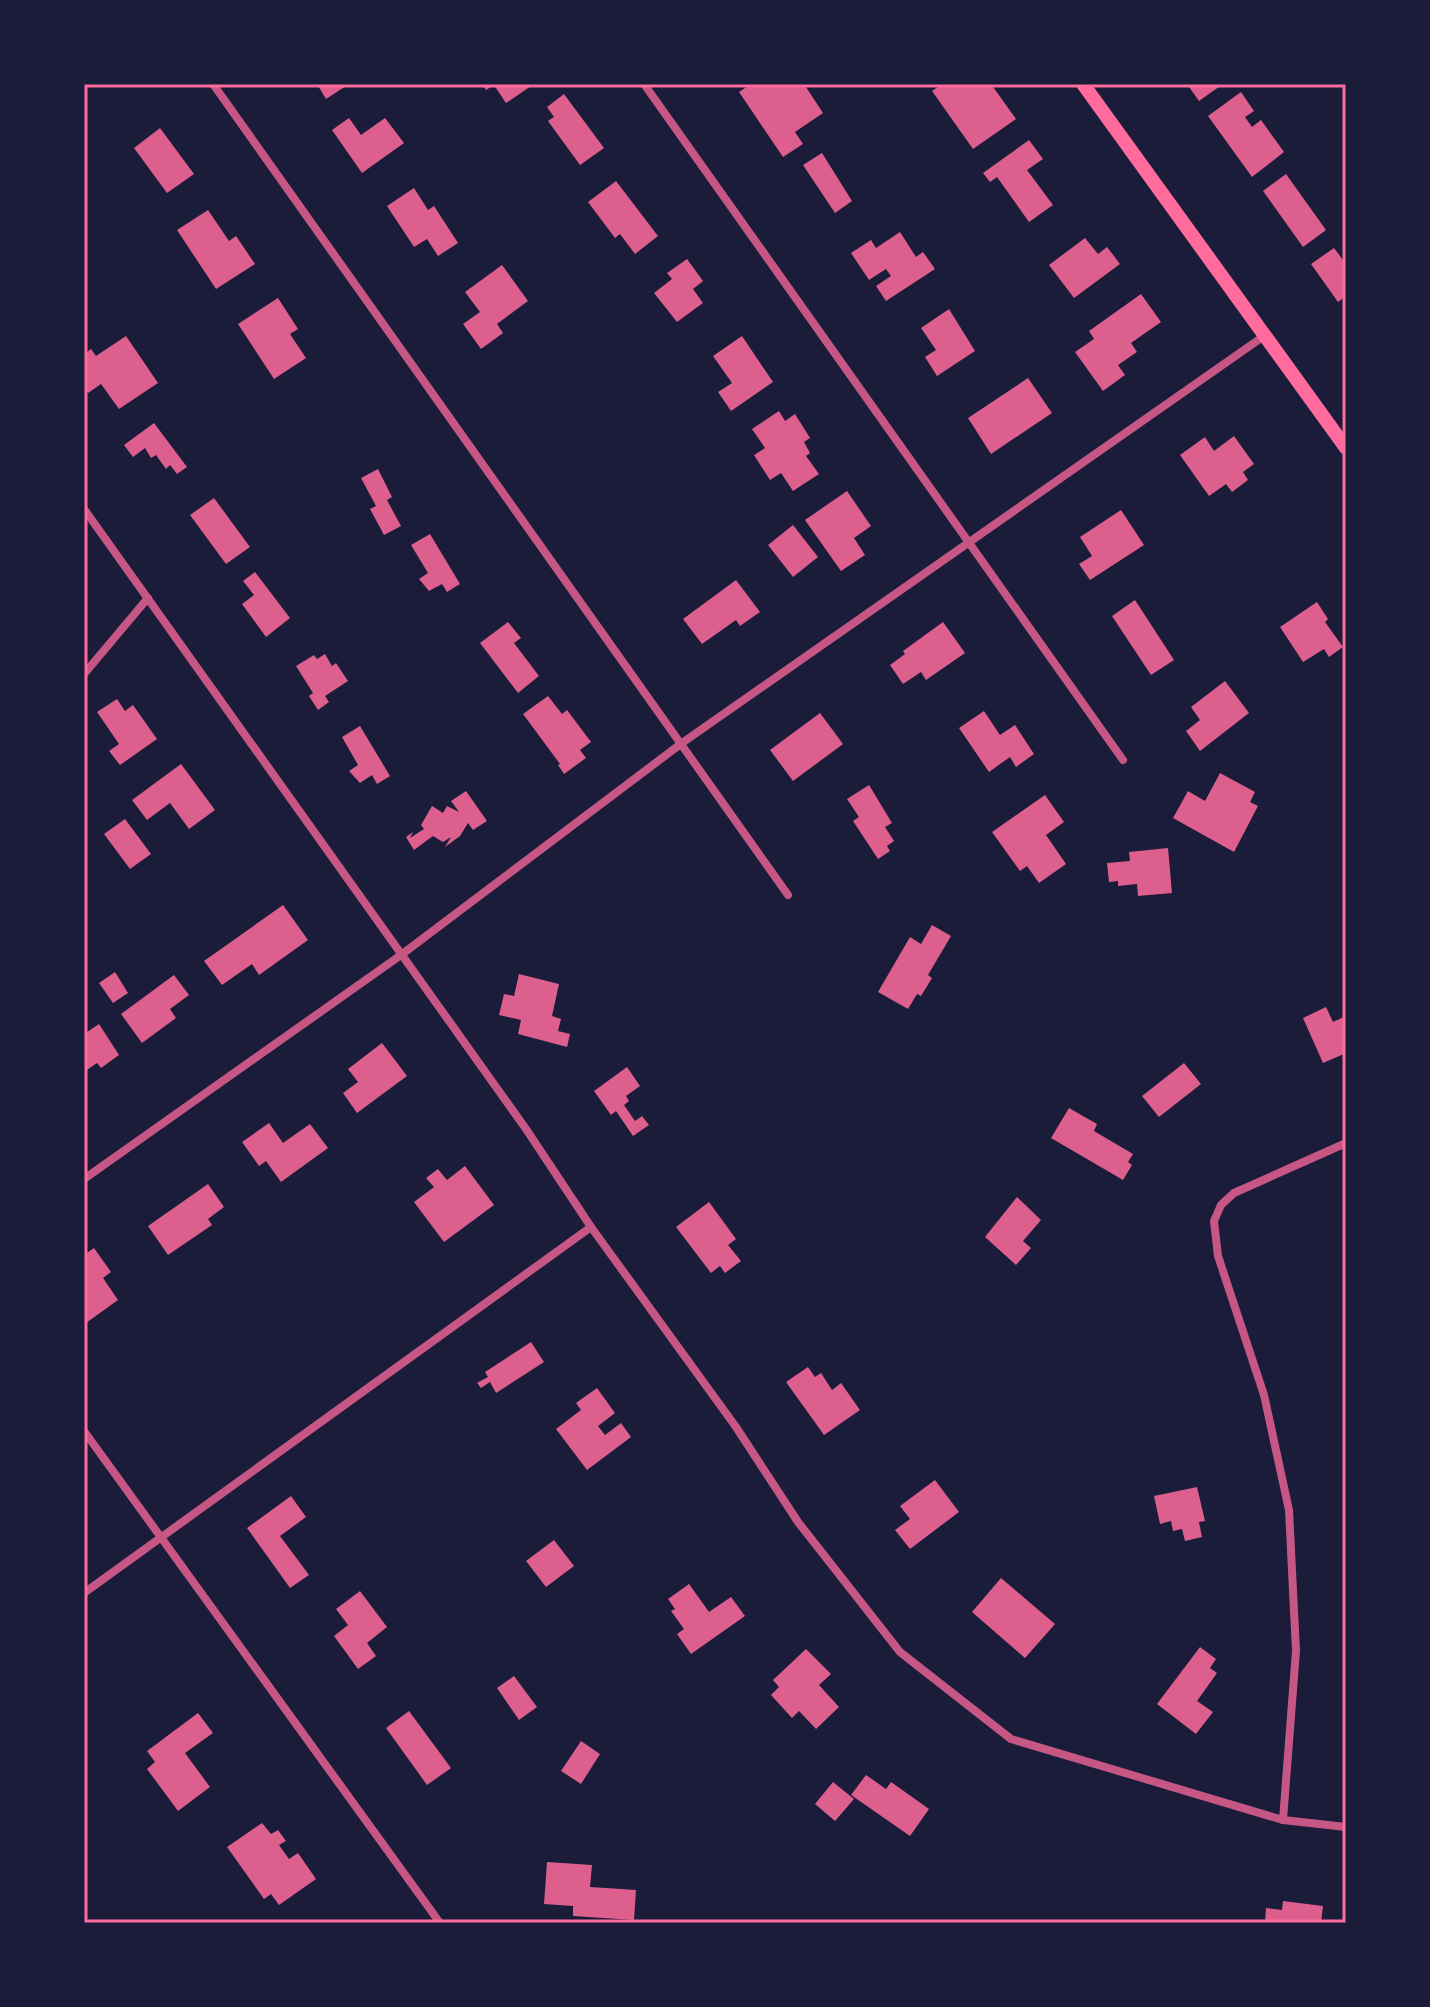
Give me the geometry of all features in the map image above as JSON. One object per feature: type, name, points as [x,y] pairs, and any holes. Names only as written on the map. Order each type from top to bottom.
[{"type":"main road","points":[[1083,84],[1346,448]]},
{"type":"street","points":[[213,84],[788,895]]},
{"type":"street","points":[[644,84],[1123,760]]},
{"type":"street","points":[[84,1179],[401,955],[682,743],[1264,336]]},
{"type":"street","points":[[84,509],[526,1129],[591,1227],[736,1427],[798,1522],[900,1652],[1011,1739],[1283,1820],[1346,1827]]},
{"type":"street","points":[[84,674],[148,598]]},
{"type":"street","points":[[1283,1820],[1296,1651],[1289,1510],[1264,1395],[1218,1256],[1214,1221],[1221,1205],[1234,1193],[1346,1143]]},
{"type":"street","points":[[84,1593],[591,1227]]},
{"type":"street","points":[[84,1431],[440,1923]]},
{"type":"building","points":[[317,84],[349,84],[326,99]]},
{"type":"building","points":[[482,84],[534,84],[506,103],[494,85],[486,90]]},
{"type":"building","points":[[751,84],[804,84],[823,113],[795,132],[803,144],[783,157],[739,92]]},
{"type":"building","points":[[942,84],[991,84],[1016,119],[973,149],[932,91]]},
{"type":"building","points":[[1187,84],[1223,84],[1199,101]]},
{"type":"building","points":[[1241,92],[1254,111],[1245,117],[1252,127],[1261,120],[1284,152],[1252,177],[1208,116]]},
{"type":"building","points":[[564,94],[604,148],[580,165],[548,121],[554,117],[547,107]]},
{"type":"building","points":[[349,118],[361,135],[385,118],[404,143],[362,173],[332,130]]},
{"type":"building","points":[[160,128],[194,174],[167,193],[134,148]]},
{"type":"building","points":[[1029,140],[1043,159],[1027,170],[1053,205],[1029,222],[997,177],[990,182],[983,173]]},
{"type":"building","points":[[822,153],[852,201],[835,213],[803,165]]},
{"type":"building","points":[[1286,174],[1326,230],[1303,247],[1263,191]]},
{"type":"building","points":[[616,181],[658,236],[635,254],[620,234],[615,238],[588,202]]},
{"type":"building","points":[[414,188],[428,210],[434,206],[458,243],[438,256],[427,239],[414,247],[387,206]]},
{"type":"building","points":[[208,210],[229,241],[236,236],[255,264],[216,289],[177,230]]},
{"type":"building","points":[[900,232],[916,257],[923,252],[935,269],[886,301],[876,286],[891,276],[886,269],[869,280],[851,253],[871,240],[876,248]]},
{"type":"building","points":[[1085,238],[1098,254],[1107,247],[1120,264],[1074,298],[1049,265]]},
{"type":"building","points":[[1334,248],[1346,264],[1346,296],[1338,302],[1311,264]]},
{"type":"building","points":[[687,259],[703,281],[693,289],[703,303],[677,322],[654,293],[672,279],[667,273]]},
{"type":"building","points":[[502,265],[528,301],[497,324],[503,333],[481,349],[463,324],[480,312],[465,292]]},
{"type":"building","points":[[1141,294],[1161,322],[1131,343],[1137,352],[1118,365],[1125,375],[1103,391],[1075,352],[1094,339],[1089,331]]},
{"type":"building","points":[[278,298],[298,329],[290,334],[306,358],[274,379],[238,324]]},
{"type":"building","points":[[949,309],[975,351],[937,376],[925,357],[936,350],[921,328]]},
{"type":"building","points":[[126,336],[158,383],[119,409],[101,384],[88,393],[84,388],[84,354],[91,349],[96,356]]},
{"type":"building","points":[[742,336],[773,382],[731,411],[718,392],[732,383],[713,356]]},
{"type":"building","points":[[1028,378],[1052,413],[991,454],[968,418]]},
{"type":"building","points":[[779,411],[785,421],[795,414],[810,438],[804,442],[810,453],[806,456],[819,474],[793,491],[781,473],[770,480],[754,455],[765,448],[752,429]]},
{"type":"building","points":[[154,423],[187,467],[177,474],[170,465],[166,469],[156,455],[151,458],[145,448],[133,457],[124,445]]},
{"type":"building","points":[[1234,436],[1254,464],[1243,472],[1248,480],[1232,492],[1226,484],[1209,496],[1180,455],[1205,437],[1214,451]]},
{"type":"building","points":[[378,469],[392,497],[387,500],[401,526],[384,535],[370,509],[376,506],[361,478]]},
{"type":"building","points":[[847,491],[871,526],[854,538],[865,555],[841,571],[805,520]]},
{"type":"building","points":[[214,498],[250,547],[226,564],[190,515]]},
{"type":"building","points":[[1121,510],[1144,545],[1090,580],[1079,564],[1092,556],[1080,537]]},
{"type":"building","points":[[793,525],[818,557],[793,577],[768,545]]},
{"type":"building","points":[[430,534],[460,584],[447,592],[442,584],[429,591],[419,579],[428,573],[411,545]]},
{"type":"building","points":[[255,572],[290,618],[266,637],[242,604],[254,595],[243,581]]},
{"type":"building","points":[[736,580],[760,612],[740,626],[736,620],[702,644],[683,619]]},
{"type":"building","points":[[1135,600],[1174,660],[1151,675],[1112,616]]},
{"type":"building","points":[[1317,602],[1328,619],[1325,622],[1343,647],[1329,657],[1324,649],[1303,662],[1280,627]]},
{"type":"building","points":[[508,622],[521,638],[514,643],[539,676],[518,693],[480,643]]},
{"type":"building","points":[[943,622],[965,653],[926,680],[921,672],[903,684],[890,665],[905,654],[903,651]]},
{"type":"building","points":[[325,654],[332,666],[336,663],[348,681],[325,696],[329,702],[318,710],[309,696],[313,693],[296,666],[314,655],[317,659]]},
{"type":"building","points":[[1225,681],[1249,713],[1200,751],[1186,731],[1200,720],[1191,707]]},
{"type":"building","points":[[548,696],[562,714],[567,710],[591,742],[580,750],[586,758],[564,774],[523,714]]},
{"type":"building","points":[[117,699],[125,711],[133,705],[157,739],[120,765],[109,751],[119,744],[97,712]]},
{"type":"building","points":[[984,711],[1000,735],[1015,725],[1034,754],[1016,767],[1010,757],[989,772],[959,728]]},
{"type":"building","points":[[820,713],[843,744],[793,781],[770,750]]},
{"type":"building","points":[[360,726],[390,776],[377,784],[372,775],[360,783],[349,771],[358,765],[342,737]]},
{"type":"building","points":[[181,764],[215,810],[189,829],[170,803],[147,820],[132,800]]},
{"type":"building","points":[[1220,773],[1255,792],[1250,802],[1258,806],[1234,852],[1173,818],[1188,791],[1205,801]]},
{"type":"building","points":[[869,785],[892,823],[885,827],[894,841],[887,846],[890,851],[878,859],[853,821],[859,817],[847,799]]},
{"type":"building","points":[[466,791],[487,821],[473,830],[468,823],[460,836],[445,847],[451,837],[443,842],[433,836],[414,850],[406,837],[413,832],[410,838],[424,829],[421,825],[432,806],[443,813],[447,806],[459,812],[451,801]]},
{"type":"building","points":[[1045,795],[1064,822],[1046,835],[1066,864],[1039,883],[1027,866],[1020,871],[992,832]]},
{"type":"building","points":[[125,819],[151,854],[130,869],[104,834]]},
{"type":"building","points":[[1168,848],[1172,893],[1138,896],[1137,884],[1118,886],[1118,881],[1109,882],[1107,863],[1130,861],[1129,852]]},
{"type":"building","points":[[283,905],[308,940],[259,975],[252,964],[222,985],[204,961]]},
{"type":"building","points":[[932,925],[951,936],[928,975],[932,978],[908,1009],[878,992],[910,937],[921,944]]},
{"type":"building","points":[[115,972],[128,993],[113,1003],[99,983]]},
{"type":"building","points":[[519,974],[559,984],[552,1016],[561,1019],[558,1031],[570,1034],[567,1047],[518,1034],[521,1020],[499,1015],[504,994],[514,996]]},
{"type":"building","points":[[174,975],[189,995],[170,1009],[176,1018],[142,1043],[121,1014]]},
{"type":"building","points":[[1326,1007],[1333,1022],[1346,1016],[1346,1053],[1323,1063],[1303,1018]]},
{"type":"building","points":[[99,1024],[119,1055],[101,1068],[97,1063],[84,1072],[84,1034]]},
{"type":"building","points":[[382,1043],[407,1076],[357,1113],[343,1093],[358,1082],[348,1069]]},
{"type":"building","points":[[1184,1063],[1201,1084],[1159,1117],[1142,1096]]},
{"type":"building","points":[[627,1067],[640,1086],[626,1096],[629,1101],[624,1105],[635,1121],[642,1116],[649,1125],[633,1136],[616,1111],[611,1115],[594,1091]]},
{"type":"building","points":[[1069,1108],[1097,1124],[1094,1131],[1133,1154],[1128,1162],[1132,1165],[1123,1180],[1051,1138]]},
{"type":"building","points":[[269,1123],[283,1143],[310,1124],[328,1148],[281,1182],[266,1161],[259,1166],[242,1142]]},
{"type":"building","points":[[465,1166],[494,1205],[444,1242],[414,1202],[434,1187],[426,1178],[438,1169],[447,1180]]},
{"type":"building","points":[[208,1184],[224,1207],[208,1219],[212,1225],[168,1255],[148,1226]]},
{"type":"building","points":[[1017,1197],[1041,1220],[1023,1241],[1031,1248],[1016,1265],[985,1237]]},
{"type":"building","points":[[709,1202],[736,1239],[728,1245],[741,1261],[725,1273],[720,1266],[711,1273],[676,1227]]},
{"type":"building","points":[[94,1248],[111,1272],[103,1278],[118,1300],[86,1323],[84,1255]]},
{"type":"building","points":[[531,1342],[544,1362],[496,1393],[490,1382],[481,1388],[477,1383],[488,1377],[485,1372]]},
{"type":"building","points":[[808,1367],[815,1377],[821,1373],[832,1390],[841,1383],[860,1410],[824,1435],[786,1382]]},
{"type":"building","points":[[597,1388],[615,1413],[598,1426],[605,1435],[621,1423],[631,1437],[587,1470],[556,1429],[581,1410],[576,1403]]},
{"type":"building","points":[[935,1480],[959,1512],[910,1549],[895,1530],[910,1519],[900,1506]]},
{"type":"building","points":[[1197,1487],[1205,1521],[1199,1522],[1202,1537],[1185,1541],[1182,1529],[1173,1531],[1171,1521],[1160,1524],[1154,1496]]},
{"type":"building","points":[[291,1496],[306,1517],[280,1536],[309,1575],[290,1588],[247,1528]]},
{"type":"building","points":[[554,1540],[574,1566],[546,1587],[526,1561]]},
{"type":"building","points":[[1001,1578],[1055,1624],[1025,1658],[972,1612]]},
{"type":"building","points":[[689,1584],[709,1612],[731,1597],[745,1616],[691,1654],[677,1634],[684,1629],[671,1611],[675,1609],[668,1599]]},
{"type":"building","points":[[360,1591],[387,1627],[367,1643],[376,1656],[358,1669],[334,1636],[348,1625],[336,1609]]},
{"type":"building","points":[[1200,1647],[1216,1659],[1210,1668],[1217,1673],[1197,1701],[1213,1712],[1196,1734],[1157,1704]]},
{"type":"building","points":[[806,1649],[831,1674],[819,1685],[839,1707],[816,1729],[799,1711],[792,1718],[771,1695],[779,1687],[773,1680]]},
{"type":"building","points":[[514,1676],[537,1707],[519,1720],[497,1688]]},
{"type":"building","points":[[409,1711],[451,1768],[427,1785],[386,1728]]},
{"type":"building","points":[[198,1713],[213,1733],[185,1753],[210,1787],[178,1811],[147,1769],[155,1762],[147,1751]]},
{"type":"building","points":[[581,1741],[600,1754],[581,1784],[561,1771]]},
{"type":"building","points":[[866,1775],[886,1789],[891,1782],[929,1809],[910,1836],[851,1795]]},
{"type":"building","points":[[833,1782],[854,1799],[835,1821],[815,1804]]},
{"type":"building","points":[[262,1823],[271,1834],[278,1830],[286,1841],[279,1845],[289,1859],[298,1853],[316,1879],[279,1905],[271,1894],[264,1899],[227,1847]]},
{"type":"building","points":[[547,1862],[592,1865],[590,1887],[636,1890],[634,1920],[573,1916],[573,1906],[544,1904]]},
{"type":"building","points":[[1283,1901],[1323,1906],[1321,1923],[1265,1923],[1266,1908],[1282,1910]]}]
